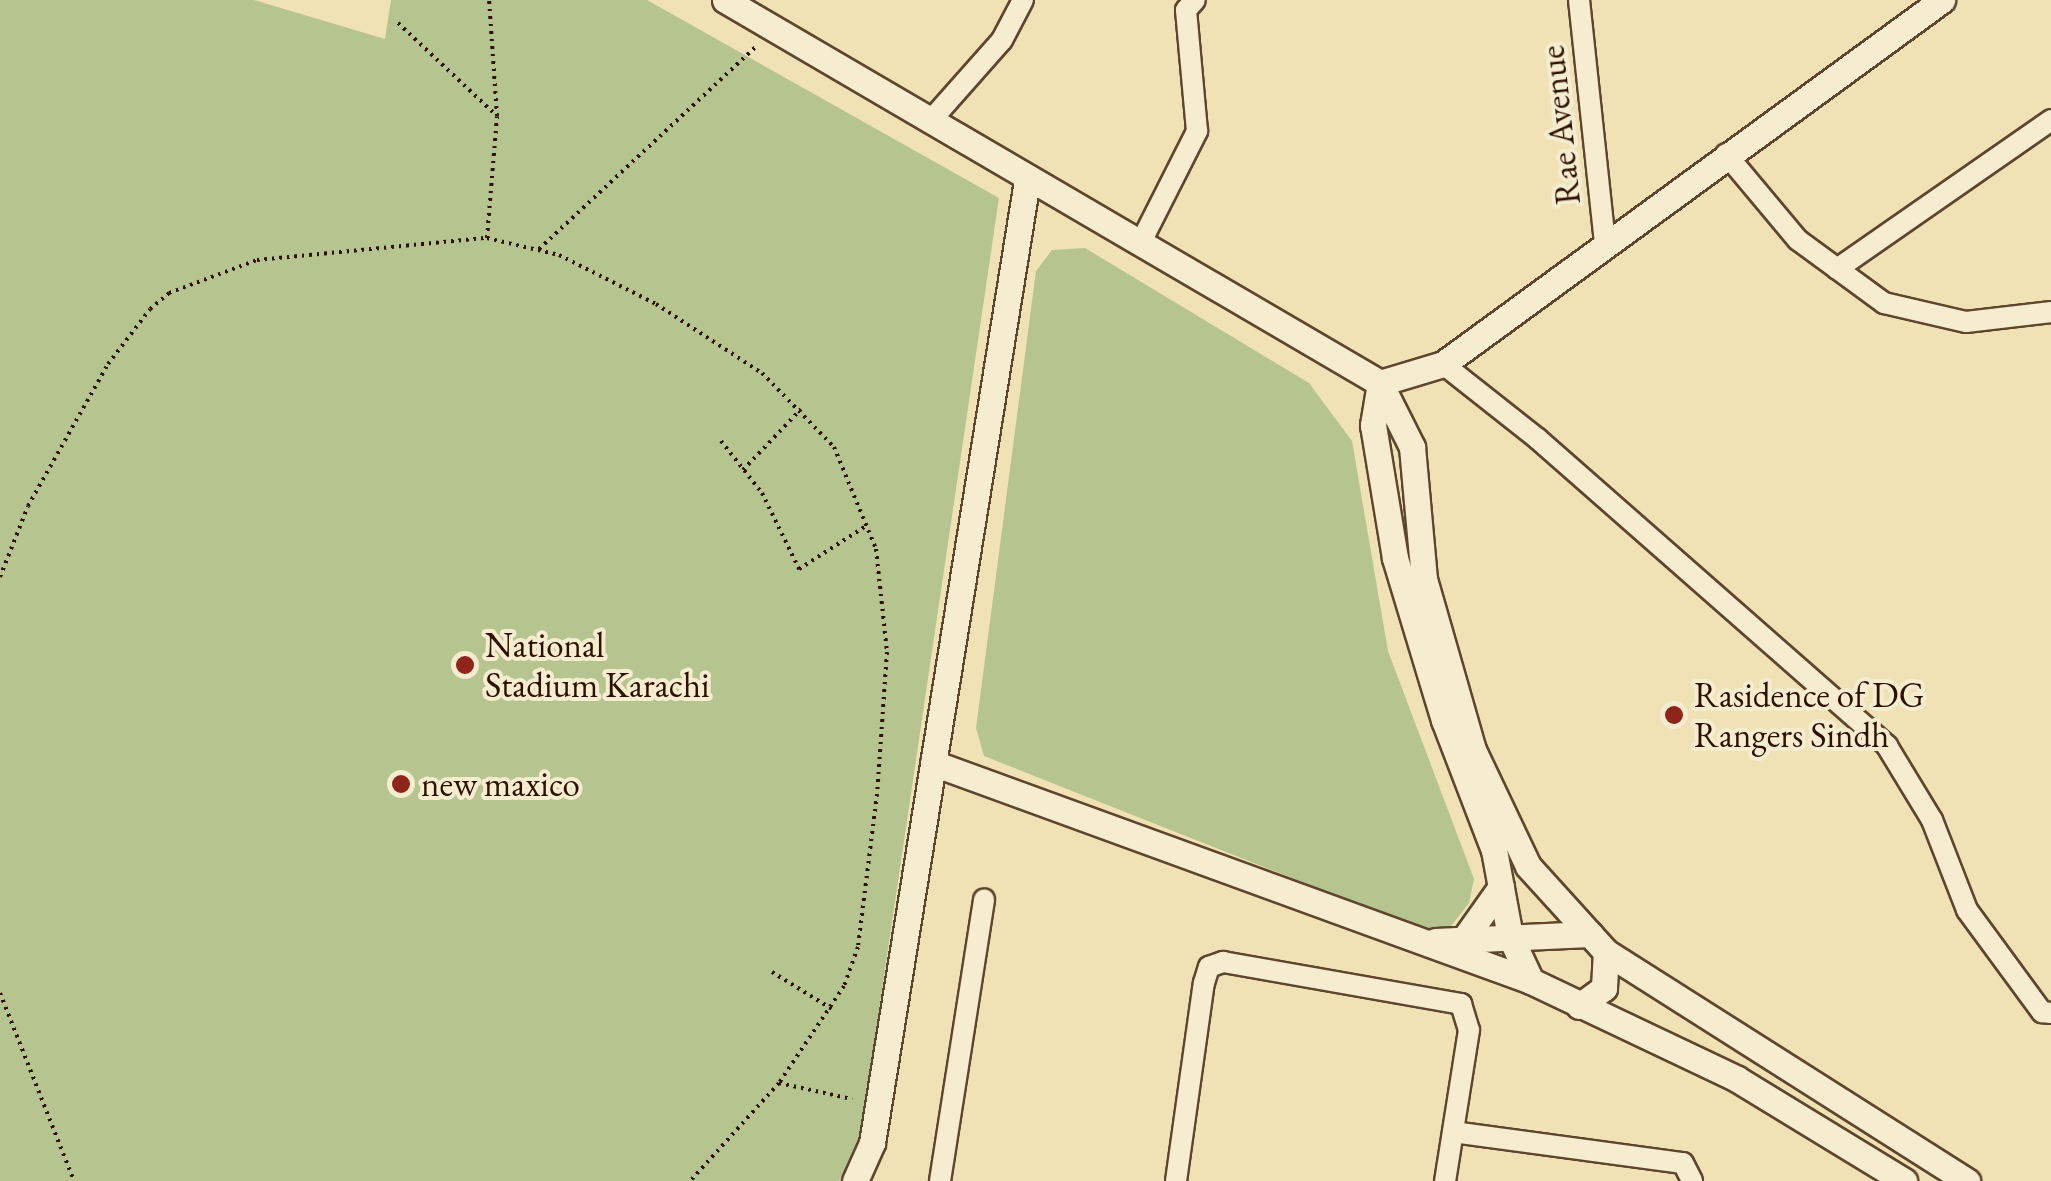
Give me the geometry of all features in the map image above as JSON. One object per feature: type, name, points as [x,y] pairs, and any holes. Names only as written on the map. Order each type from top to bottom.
[{"type":"street","points":[[725,0],[933,118],[1027,181],[1380,383],[1412,447],[1424,580],[1473,750],[1528,866],[1598,943],[1967,1181]]},
{"type":"street","points":[[933,118],[993,51],[1023,0]]},
{"type":"street","points":[[1140,244],[1197,130],[1186,10],[1195,0]]},
{"type":"street","name":"Rae Avenue","points":[[1579,0],[1605,242]]},
{"type":"street","points":[[1380,383],[1444,364],[1605,242],[1942,0]]},
{"type":"street","points":[[1836,268],[2051,120]]},
{"type":"street","points":[[1726,154],[1798,240],[1884,304],[1966,322],[2051,312]]},
{"type":"street","points":[[855,1181],[872,1143],[1027,181]]},
{"type":"street","points":[[1444,364],[1538,438],[1887,746],[1932,820],[1967,910],[2042,1012],[2051,1013]]},
{"type":"street","points":[[1380,383],[1373,426],[1395,558],[1444,720],[1494,850],[1510,936],[1531,981]]},
{"type":"street","points":[[933,763],[1531,981],[1738,1078],[1904,1181]]},
{"type":"street","points":[[1464,939],[1501,887]]},
{"type":"street","points":[[940,1181],[984,900]]},
{"type":"street","points":[[1422,942],[1510,936],[1598,943]]},
{"type":"street","points":[[1579,1006],[1604,988],[1598,943]]},
{"type":"street","points":[[1176,1181],[1204,983],[1209,967],[1223,962],[1462,1004],[1468,1030],[1445,1181]]},
{"type":"street","points":[[1453,1132],[1683,1163],[1692,1181]]},
{"type":"path","points":[[487,238],[497,116],[489,0]]},
{"type":"path","points":[[398,23],[497,116]]},
{"type":"path","points":[[539,250],[773,28]]},
{"type":"path","points":[[0,577],[28,506],[108,364],[170,292],[257,260],[487,238],[539,250],[656,304],[762,372],[801,408],[834,447],[876,548],[887,652],[877,794],[858,947],[833,1010],[779,1083],[690,1181]]},
{"type":"path","points":[[743,470],[801,408]]},
{"type":"path","points":[[721,441],[788,537],[798,568],[867,526]]},
{"type":"path","points":[[772,972],[833,1010]]},
{"type":"path","points":[[0,993],[74,1181]]},
{"type":"path","points":[[779,1083],[854,1100]]},
{"type":"green space","name":"National Stadium Karachi","points":[[0,0],[254,0],[385,39],[391,0],[647,0],[999,198],[861,1132],[839,1181],[0,1181]]},
{"type":"green space","points":[[1085,248],[1309,383],[1352,441],[1388,651],[1474,879],[1469,903],[1451,926],[1428,932],[984,756],[976,728],[1036,271],[1052,250]]},
{"type":"place","name":"National Stadium Karachi","points":[[465,665]]},
{"type":"place","name":"Rasidence of DG Rangers Sindh","points":[[1674,715]]},
{"type":"place","name":"new maxico","points":[[401,784]]}]
